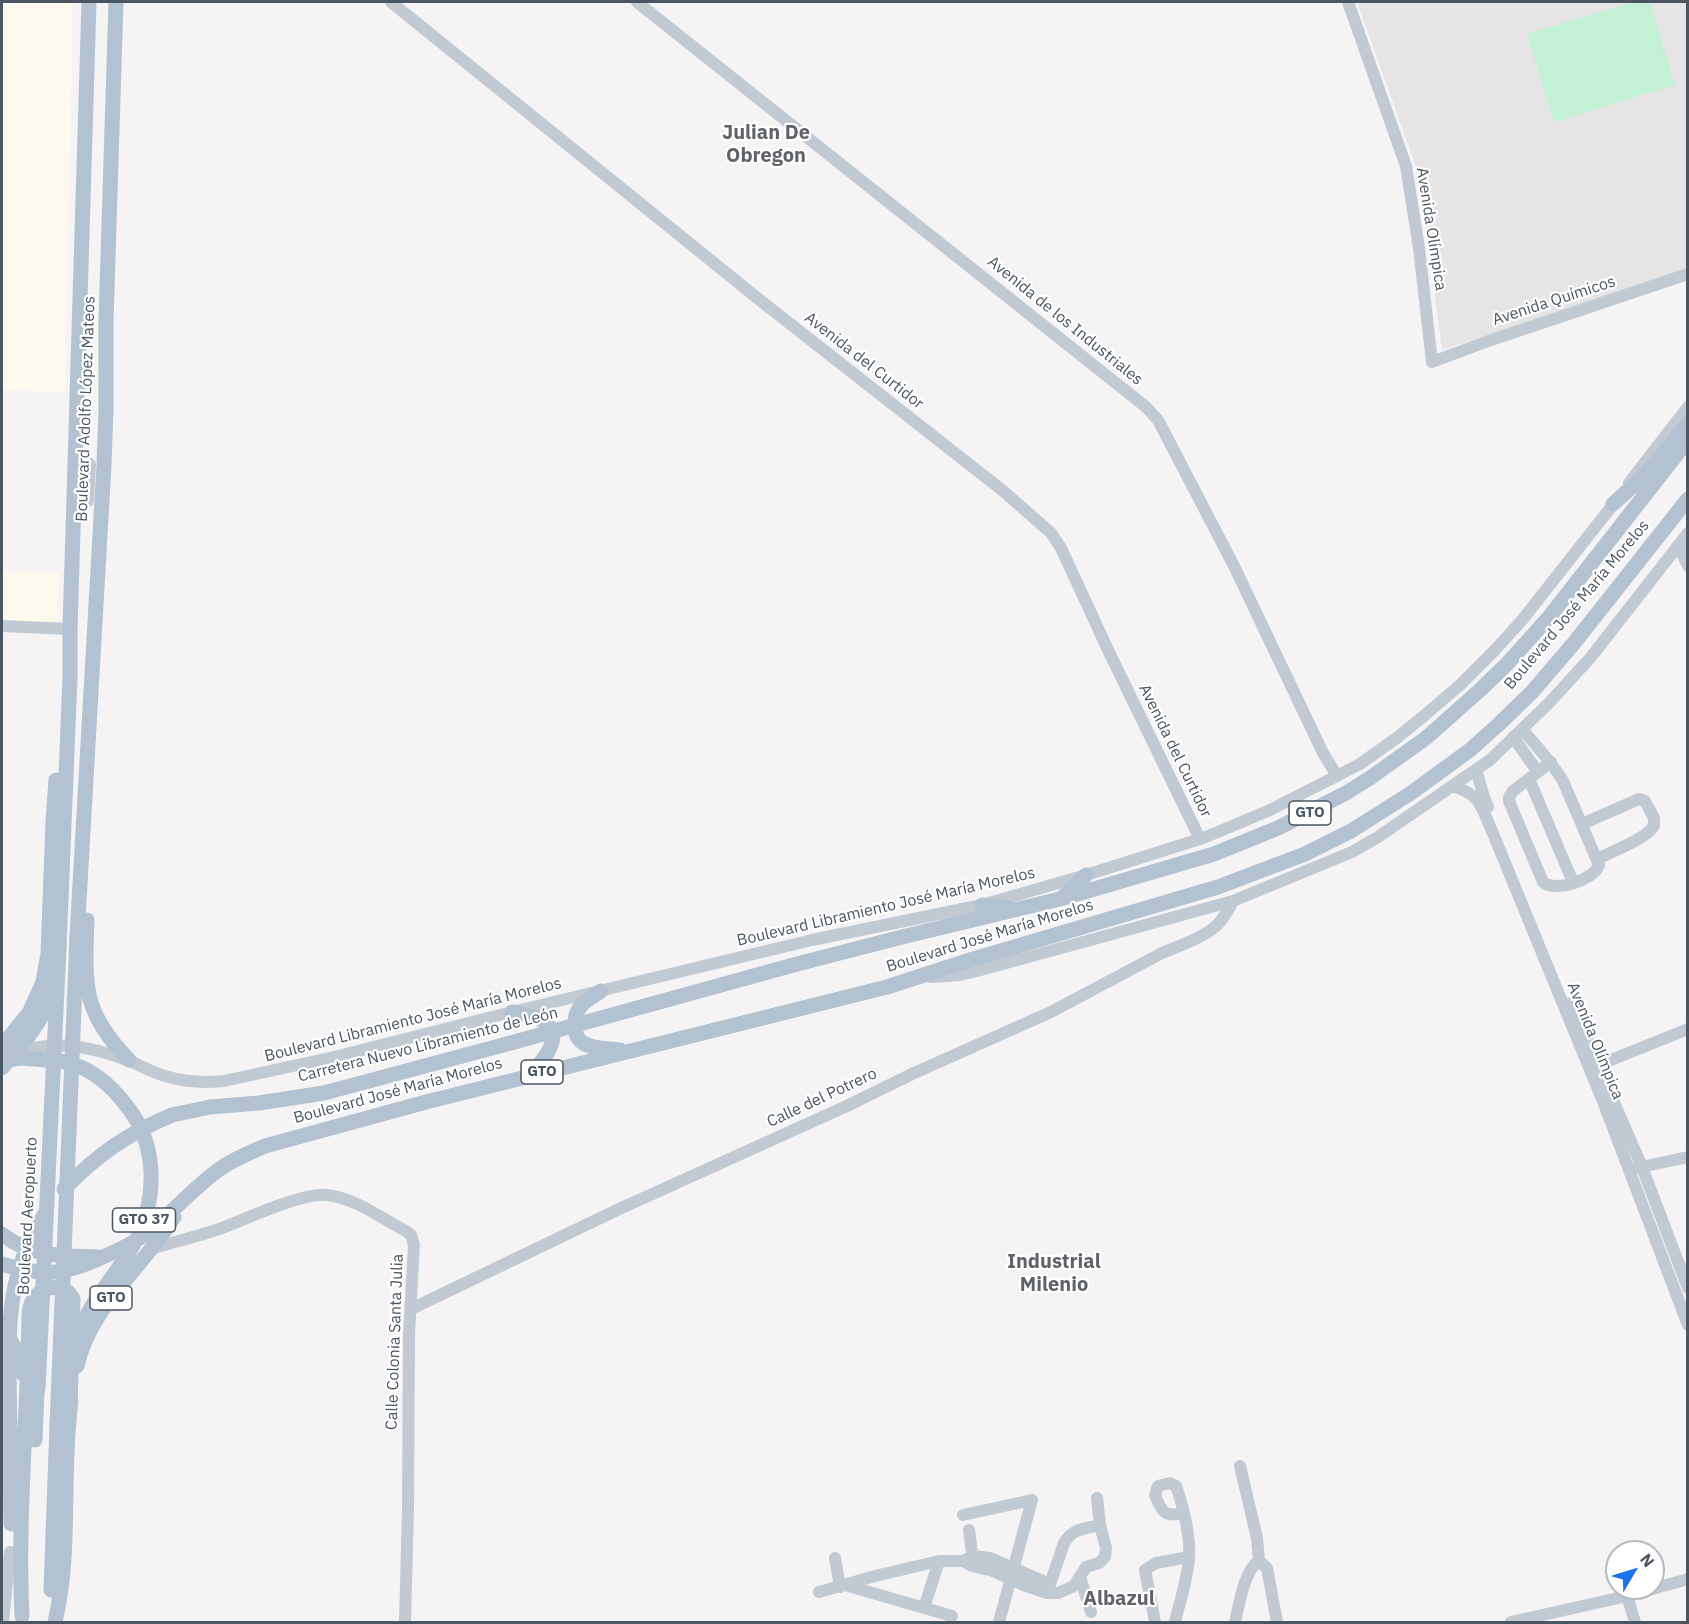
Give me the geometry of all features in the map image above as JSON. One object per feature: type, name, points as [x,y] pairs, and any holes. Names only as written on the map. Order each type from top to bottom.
[{"type":"main road","name":"Boulevard Adolfo López Mateos","points":[[64,811],[70,677],[89,2]]},
{"type":"main road","name":"Boulevard Adolfo López Mateos","points":[[64,1405],[76,948],[105,454],[106,321],[116,2]]},
{"type":"main road","points":[[1613,504],[1644,476],[1688,424]]},
{"type":"main road","name":"Boulevard José María Morelos","points":[[797,964],[1060,899],[1214,854],[1278,828],[1346,793],[1426,738],[1480,690],[1534,636],[1688,440]]},
{"type":"main road","name":"Boulevard José María Morelos","points":[[184,1201],[195,1189],[223,1167],[242,1155],[265,1146],[426,1102],[887,987],[970,960],[1218,887],[1305,854],[1384,812],[1470,750],[1499,724],[1532,692],[1574,643],[1688,499]]},
{"type":"main road","points":[[91,672],[94,689],[94,720],[86,977],[89,1001],[104,1032],[129,1060]]},
{"type":"main road","points":[[2,1046],[29,1013],[43,982],[48,954],[53,822],[61,712],[64,690],[70,677]]},
{"type":"main road","name":"Boulevard Aeropuerto","points":[[20,1620],[31,1510],[64,811]]},
{"type":"main road","points":[[1060,899],[1086,875]]},
{"type":"main road","points":[[982,904],[1022,909]]},
{"type":"main road","points":[[48,954],[51,1009],[58,1019],[70,1024],[76,1021],[89,1001]]},
{"type":"main road","name":"Carretera Nuevo Libramiento de León","points":[[20,1620],[10,1552],[9,1318],[18,1270],[27,1246],[50,1207],[79,1173],[132,1133],[172,1115],[210,1107],[259,1103],[324,1093],[797,964]]},
{"type":"main road","points":[[2,1068],[33,1029],[57,984]]},
{"type":"main road","points":[[601,991],[586,1001],[575,1014],[575,1031],[578,1038],[591,1046],[630,1051]]},
{"type":"main road","points":[[512,1012],[540,1018],[549,1027],[553,1036],[552,1046],[546,1056],[528,1076]]},
{"type":"main road","name":"GTO 37","points":[[2,1060],[20,1058],[61,1061],[89,1071],[105,1082],[126,1104],[138,1123],[150,1157],[152,1178],[147,1209],[136,1240],[92,1306],[77,1334],[64,1367],[64,1405]]},
{"type":"main road","points":[[2,1264],[38,1273],[69,1270],[83,1266],[138,1240],[184,1201]]},
{"type":"main road","name":"GTO","points":[[55,1620],[62,1588],[64,1548],[64,1405],[92,1325],[108,1301],[169,1225],[184,1201]]},
{"type":"main road","points":[[2,1234],[32,1251],[48,1255],[104,1257]]},
{"type":"main road","points":[[20,1620],[20,1545],[31,1304],[39,1293],[51,1287],[64,1288],[73,1299],[53,1513],[55,1620]]},
{"type":"main road","points":[[2,1324],[21,1364],[26,1413]]},
{"type":"street","name":"Avenida del Curtidor","points":[[391,2],[743,286],[1002,490],[1051,533],[1061,548],[1200,839]]},
{"type":"street","name":"Avenida de los Industriales","points":[[637,2],[1146,407],[1158,420],[1234,566],[1323,753],[1337,776]]},
{"type":"street","name":"Avenida Olímpica","points":[[1348,2],[1406,166],[1419,248],[1432,362]]},
{"type":"street","name":"Avenida Químicos","points":[[1432,362],[1688,274]]},
{"type":"street","name":"Boulevard Libramiento José María Morelos","points":[[2,1060],[32,1048],[76,1046],[129,1060],[150,1071],[178,1080],[224,1081],[334,1057],[812,940],[982,904],[1086,875],[1200,839],[1270,810],[1376,753],[1460,685],[1523,619],[1688,406]]},
{"type":"street","points":[[88,501],[90,464]]},
{"type":"street","points":[[916,978],[960,975],[977,971],[1233,901],[1352,852],[1401,823],[1490,760],[1549,703],[1591,657],[1688,533]]},
{"type":"street","points":[[1678,545],[1688,566]]},
{"type":"street","points":[[2,626],[70,629]]},
{"type":"street","points":[[1517,733],[1551,762],[1563,781],[1599,865],[1595,873],[1580,881],[1556,887],[1544,884],[1509,801],[1510,794],[1551,762]]},
{"type":"street","points":[[1517,733],[1573,882]]},
{"type":"street","name":"Avenida Olímpica","points":[[1476,770],[1484,797],[1593,1067],[1604,1104],[1688,1325]]},
{"type":"street","name":"Avenida Olímpica","points":[[1452,786],[1470,793],[1480,804],[1593,1067],[1642,1167],[1688,1288]]},
{"type":"street","points":[[1582,824],[1639,799],[1645,801],[1654,818],[1654,826],[1649,832],[1597,858]]},
{"type":"street","name":"Calle del Potrero","points":[[411,1309],[617,1210],[849,1105],[921,1069],[1051,1012],[1162,952],[1213,928],[1225,915],[1233,901]]},
{"type":"street","points":[[1593,1067],[1688,1029]]},
{"type":"street","points":[[1628,1168],[1688,1157]]},
{"type":"street","name":"Calle Colonia Santa Julia","points":[[151,1249],[218,1229],[313,1195],[325,1194],[342,1198],[411,1235],[414,1245],[405,1623]]},
{"type":"street","points":[[1240,1466],[1257,1538],[1259,1561],[1267,1568],[1277,1623]]},
{"type":"street","points":[[819,1592],[939,1561],[969,1561],[1058,1593],[1067,1590],[1074,1586],[1086,1568],[1099,1563],[1105,1557],[1106,1548],[1100,1525],[1097,1498]]},
{"type":"street","points":[[963,1515],[1032,1500],[999,1623]]},
{"type":"street","points":[[1173,1622],[1189,1557],[1188,1536],[1183,1514]]},
{"type":"street","points":[[1049,1588],[1068,1536],[1081,1529],[1100,1525]]},
{"type":"street","points":[[969,1530],[969,1561]]},
{"type":"street","points":[[3,1623],[10,1552]]},
{"type":"street","points":[[1155,1623],[1145,1569],[1156,1563],[1189,1557]]},
{"type":"street","points":[[835,1558],[843,1586]]},
{"type":"street","points":[[924,1608],[939,1561]]},
{"type":"street","points":[[1235,1623],[1247,1574],[1252,1565],[1259,1561]]},
{"type":"street","points":[[873,1594],[875,1576]]},
{"type":"street","points":[[1080,1577],[1092,1618]]},
{"type":"street","points":[[1665,1586],[1688,1580]]},
{"type":"street","points":[[843,1586],[952,1616]]},
{"type":"street","points":[[1511,1623],[1610,1600]]},
{"type":"street","points":[[1628,1600],[1635,1623]]},
{"type":"shaded area","points":[[2,2],[73,2],[65,392],[2,390]]},
{"type":"shaded area","points":[[1357,2],[1687,2],[1687,269],[1442,350],[1419,175]]},
{"type":"shaded area","points":[[2,570],[59,572],[58,623],[2,621]]},
{"type":"green space","points":[[1634,2],[1650,2],[1675,85],[1554,122],[1527,34]]},
{"type":"district","name":"Julian De Obregon","points":[[766,144]]},
{"type":"district","name":"Industrial Milenio","points":[[1054,1274]]},
{"type":"district","name":"Albazul","points":[[1119,1599]]}]
